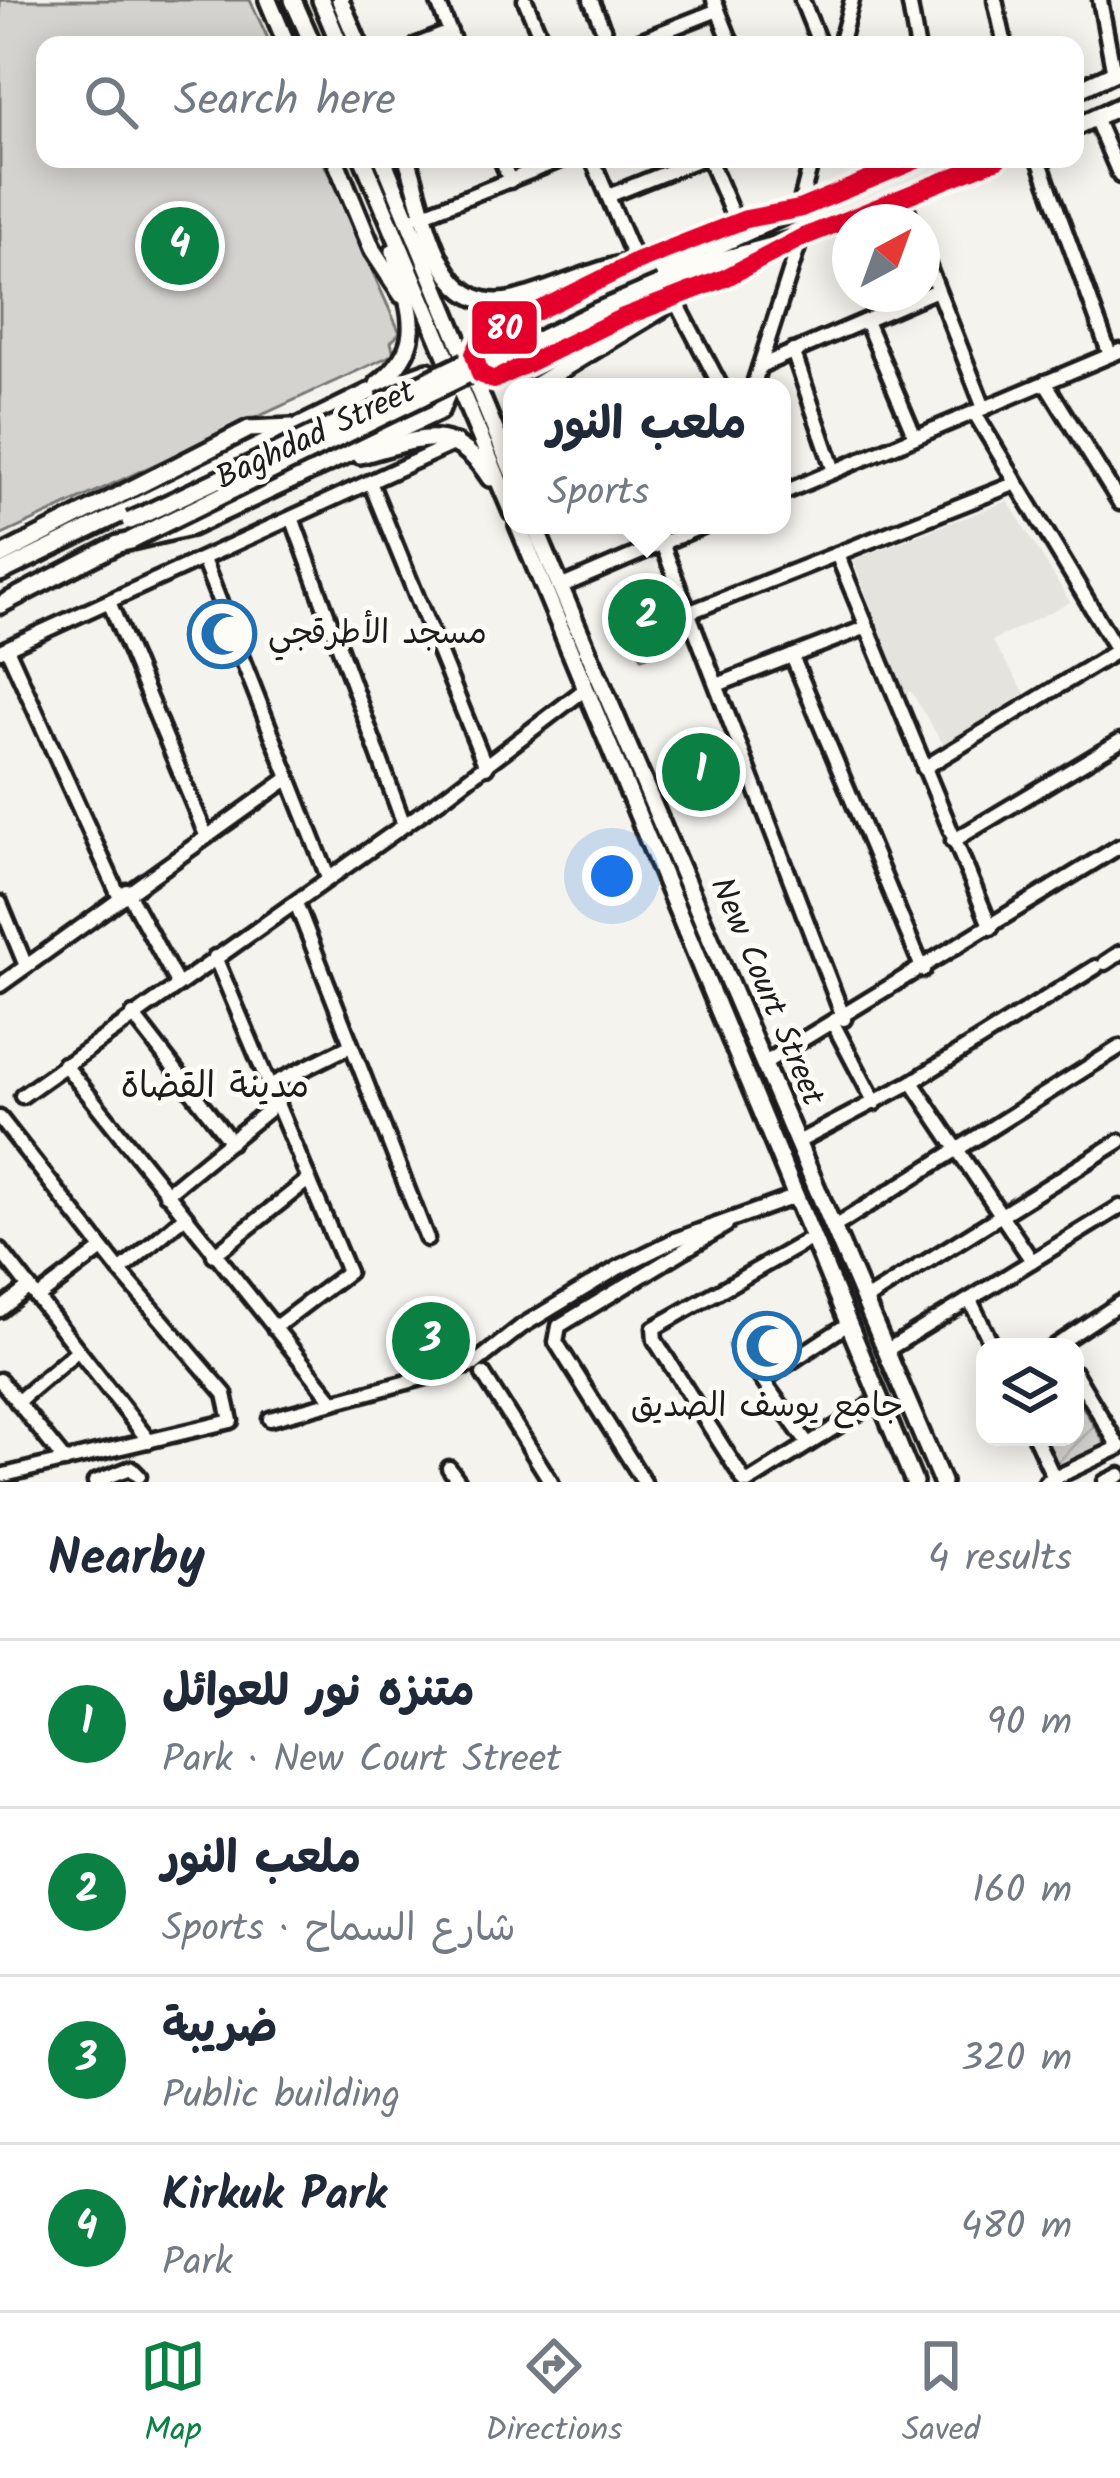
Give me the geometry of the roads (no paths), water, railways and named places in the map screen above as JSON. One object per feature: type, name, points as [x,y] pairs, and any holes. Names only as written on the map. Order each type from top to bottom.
[{"type":"main road","points":[[268,0],[283,36]]},
{"type":"main road","points":[[292,0],[309,36]]},
{"type":"main road","points":[[322,0],[345,36]]},
{"type":"main road","points":[[340,0],[348,36]]},
{"type":"main road","points":[[1084,87],[1117,72]]},
{"type":"main road","points":[[1084,123],[1120,106]]},
{"type":"main road","points":[[338,168],[373,251],[406,301]]},
{"type":"main road","points":[[367,168],[452,347],[503,486]]},
{"type":"main road","points":[[388,168],[452,279],[489,300],[516,300],[636,262],[736,223],[795,211]]},
{"type":"main road","points":[[413,168],[415,218],[452,347]]},
{"type":"main road","points":[[81,532],[130,521],[795,211],[898,168]]},
{"type":"main road","points":[[548,378],[675,299],[801,238],[975,168]]},
{"type":"main road","points":[[368,392],[409,355],[406,301],[380,196]]},
{"type":"main road","points":[[130,540],[596,311],[694,269],[801,238]]},
{"type":"main road","points":[[636,262],[481,339],[474,354],[482,377],[494,380],[621,318],[675,299]]},
{"type":"main road","name":"Baghdad Street","points":[[0,573],[14,555],[81,532],[368,392],[428,371],[438,377],[448,399],[440,411],[340,460],[191,527],[130,540],[0,605]]},
{"type":"main road","points":[[473,399],[503,454]]},
{"type":"main road","points":[[14,555],[249,429],[295,428]]},
{"type":"main road","points":[[340,460],[426,440],[458,442],[471,451],[503,499]]},
{"type":"main road","name":"New Court Street","points":[[522,534],[914,1482]]},
{"type":"main road","name":"New Court Street","points":[[538,534],[942,1482]]},
{"type":"street","points":[[436,0],[452,36]]},
{"type":"street","points":[[591,0],[606,36]]},
{"type":"street","points":[[802,0],[816,36]]},
{"type":"street","points":[[842,36],[852,0]]},
{"type":"street","points":[[909,0],[915,36]]},
{"type":"street","points":[[995,0],[1003,36]]},
{"type":"street","points":[[1100,0],[1117,72]]},
{"type":"street","points":[[528,1],[541,36]]},
{"type":"street","points":[[649,36],[716,5],[728,36]]},
{"type":"street","points":[[1095,118],[1120,176]]},
{"type":"street","points":[[505,168],[510,181]]},
{"type":"street","points":[[415,218],[541,168]]},
{"type":"street","points":[[596,168],[636,262]]},
{"type":"street","points":[[608,196],[678,168]]},
{"type":"street","points":[[713,168],[736,223]]},
{"type":"street","points":[[795,211],[809,168]]},
{"type":"street","points":[[791,489],[1115,353],[1043,168]]},
{"type":"street","points":[[902,197],[905,204]]},
{"type":"street","points":[[756,378],[801,238]]},
{"type":"street","points":[[675,299],[716,378]]},
{"type":"street","points":[[923,768],[1119,652],[1015,484],[979,410],[940,299]]},
{"type":"street","points":[[760,366],[885,312]]},
{"type":"street","points":[[866,320],[916,437]]},
{"type":"street","points":[[793,352],[834,471]]},
{"type":"street","points":[[1046,382],[1120,503]]},
{"type":"street","points":[[177,983],[123,894],[4,650],[458,442]]},
{"type":"street","points":[[370,482],[486,767]]},
{"type":"street","points":[[690,612],[1015,484]]},
{"type":"street","points":[[293,520],[404,825]]},
{"type":"street","points":[[660,534],[839,1022],[874,1103]]},
{"type":"street","points":[[560,587],[683,534]]},
{"type":"street","points":[[837,554],[991,928]]},
{"type":"street","points":[[204,562],[328,877]]},
{"type":"street","points":[[110,604],[206,835]]},
{"type":"street","points":[[717,685],[866,627]]},
{"type":"street","points":[[792,656],[923,970]]},
{"type":"street","points":[[22,1096],[486,767],[584,690]]},
{"type":"street","points":[[953,841],[1120,742]]},
{"type":"street","points":[[0,985],[289,778]]},
{"type":"street","points":[[764,1064],[1119,849]]},
{"type":"street","points":[[296,903],[427,1239]]},
{"type":"street","points":[[0,904],[26,966]]},
{"type":"street","points":[[798,1142],[911,1082],[1120,953]]},
{"type":"street","points":[[214,958],[347,1272],[274,1328]]},
{"type":"street","points":[[133,1015],[231,1142]]},
{"type":"street","points":[[271,1085],[350,1046]]},
{"type":"street","points":[[834,1227],[1120,1047]]},
{"type":"street","points":[[64,1064],[334,1402]]},
{"type":"street","points":[[911,1082],[1032,1261]]},
{"type":"street","points":[[166,1194],[278,1102]]},
{"type":"street","points":[[0,1118],[120,1271],[225,1394],[230,1421],[0,1476]]},
{"type":"street","points":[[865,1300],[1120,1142]]},
{"type":"street","points":[[214,1255],[308,1180]]},
{"type":"street","points":[[270,1419],[473,1364],[522,1326],[618,1268],[797,1196]]},
{"type":"street","points":[[887,1350],[1120,1207]]},
{"type":"street","points":[[120,1271],[184,1216]]},
{"type":"street","points":[[644,1482],[556,1342],[560,1326],[635,1277],[711,1238],[734,1218]]},
{"type":"street","points":[[814,1237],[654,1328],[655,1340],[746,1482],[879,1400]]},
{"type":"street","points":[[0,1310],[103,1249]]},
{"type":"street","points":[[0,1250],[149,1441]]},
{"type":"street","points":[[970,1300],[989,1338]]},
{"type":"street","points":[[1069,1338],[1120,1304]]},
{"type":"street","points":[[763,1380],[848,1324]]},
{"type":"street","points":[[739,1346],[808,1444]]},
{"type":"street","points":[[17,1402],[78,1350]]},
{"type":"street","points":[[483,1375],[551,1482]]},
{"type":"street","points":[[0,1380],[65,1461]]},
{"type":"street","points":[[1038,1446],[1050,1480],[1119,1447],[1084,1388]]},
{"type":"street","points":[[95,1482],[115,1470],[131,1468],[139,1476]]},
{"type":"street","points":[[449,1468],[459,1482]]},
{"type":"street","points":[[1105,1482],[1120,1475]]},
{"type":"place","name":"Kirkuk Park","points":[[180,246]]},
{"type":"place","name":"ملعب النور","points":[[647,618]]},
{"type":"place","name":"مسجد الأطرقجي","points":[[222,634]]},
{"type":"place","name":"متنزه نور للعوائل","points":[[701,772]]},
{"type":"place","name":"ضريبة","points":[[431,1341]]},
{"type":"place","name":"جامع يوسف الصديق","points":[[767,1346]]},
{"type":"district","name":"مدينة القضاة","points":[[215,1087]]}]
